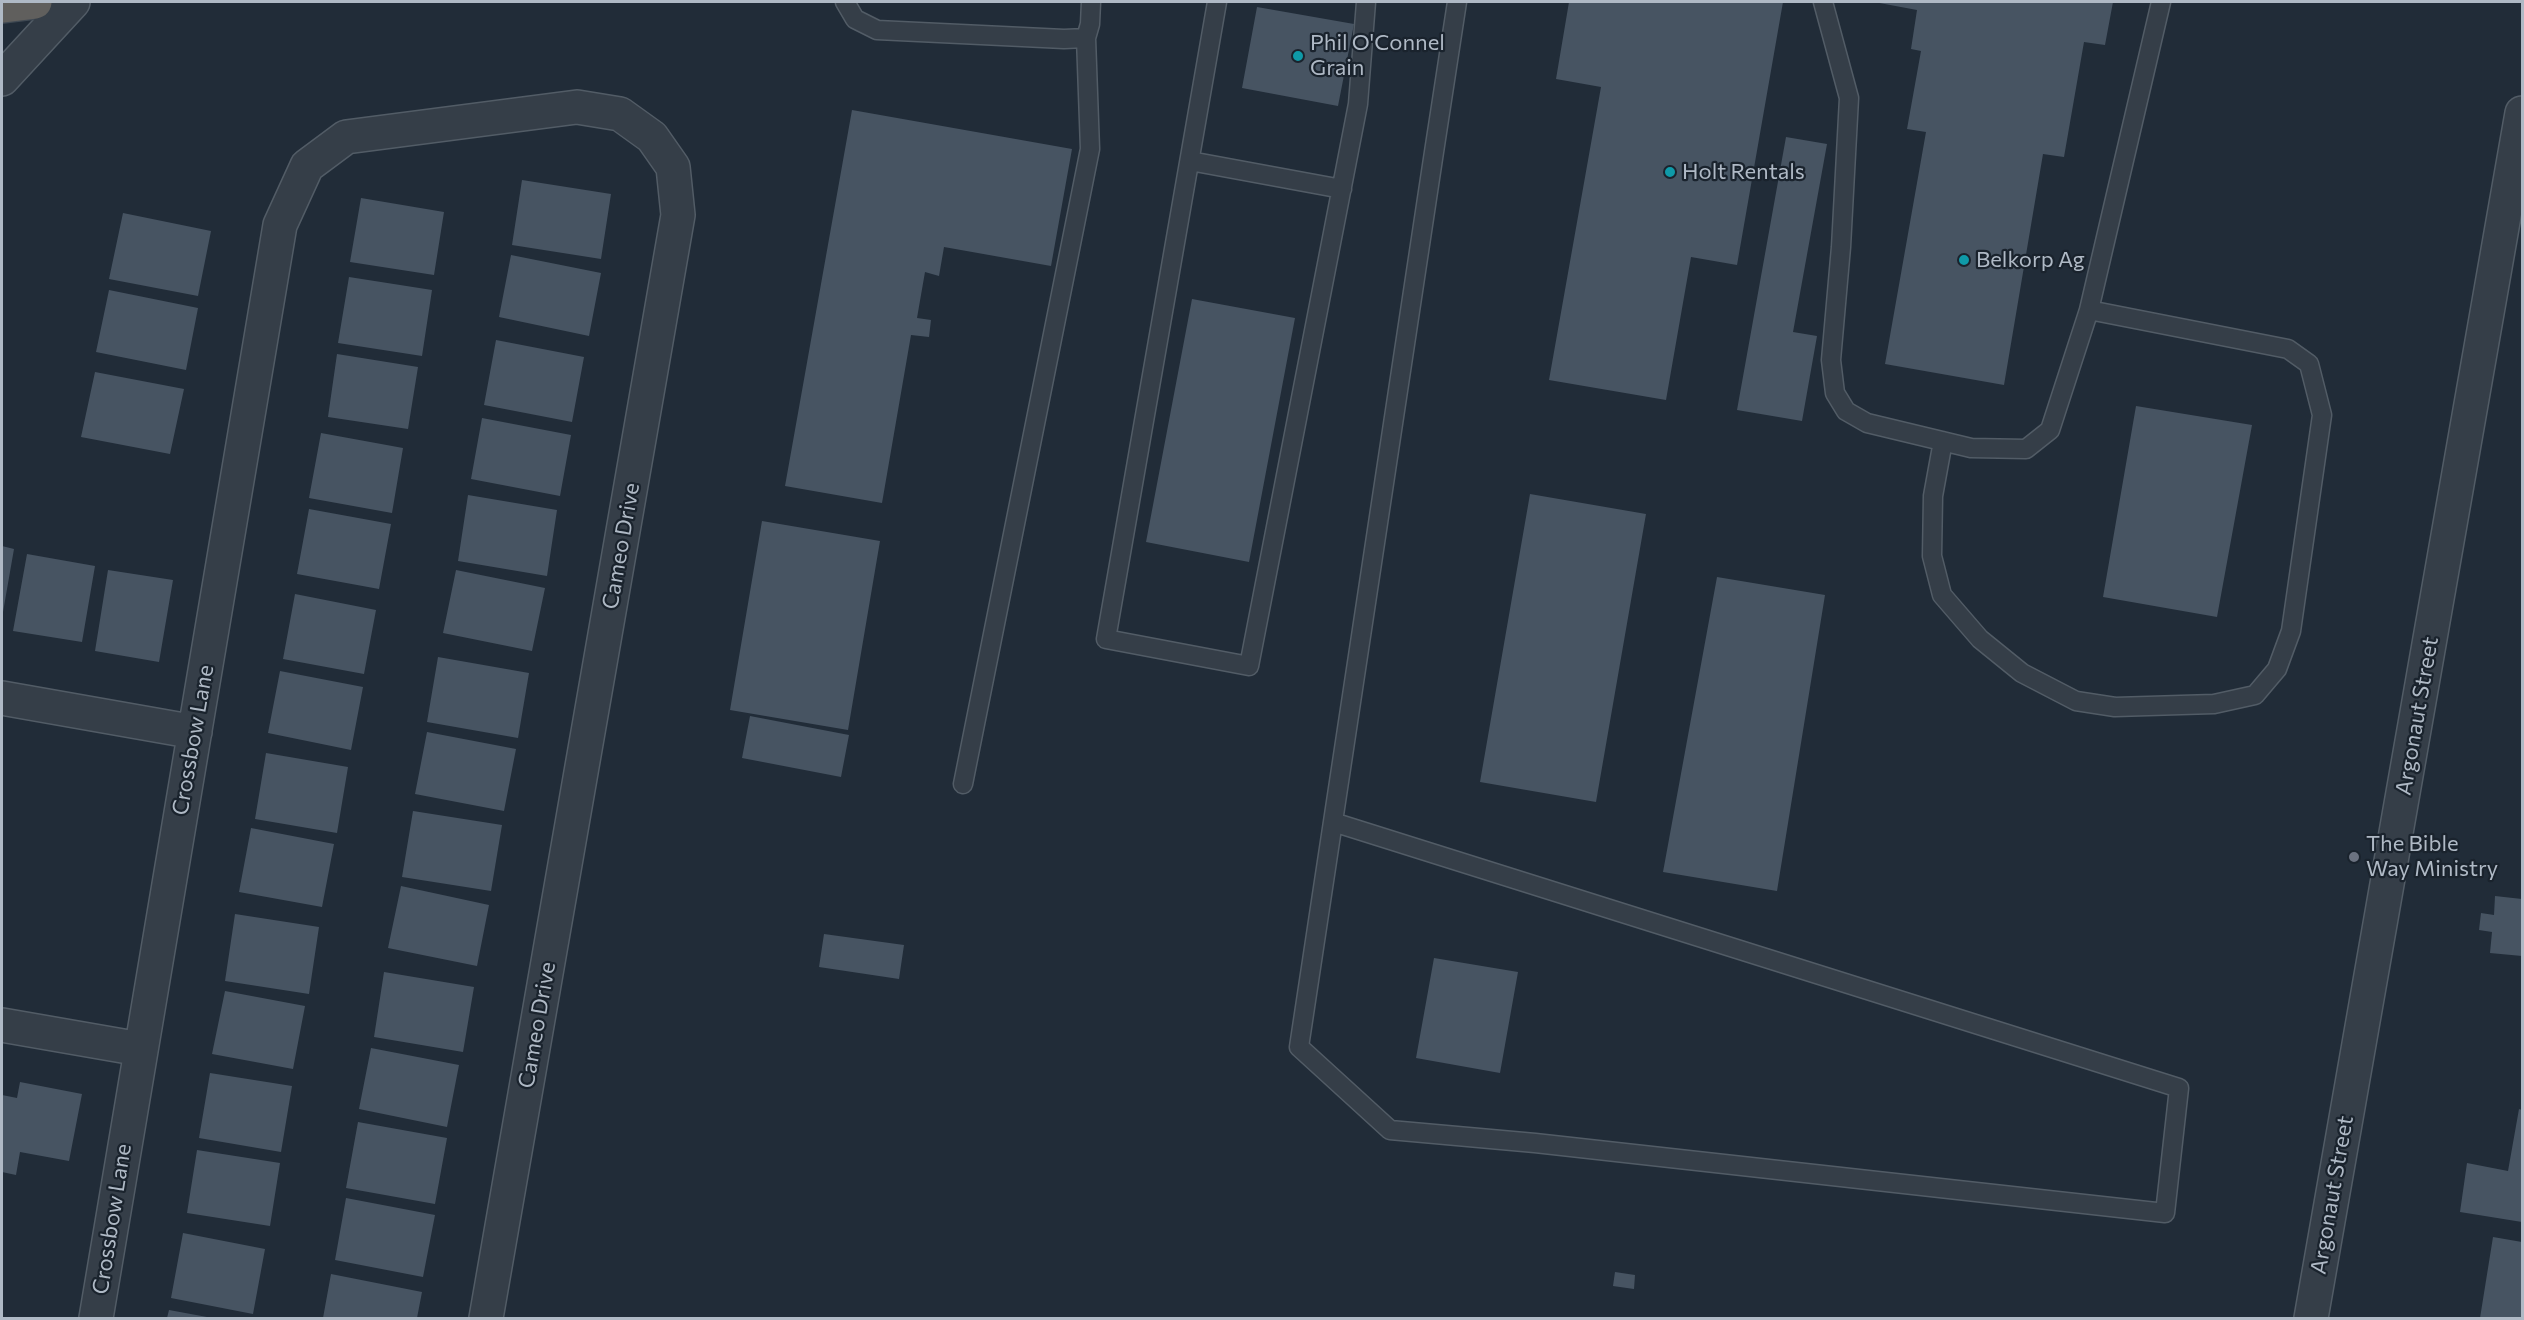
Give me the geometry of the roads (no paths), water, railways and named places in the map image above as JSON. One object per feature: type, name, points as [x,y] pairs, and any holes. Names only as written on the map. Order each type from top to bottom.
[{"type":"highway","points":[[2,6],[35,2]]},
{"type":"street","points":[[2,79],[73,2]]},
{"type":"street","name":"Cameo Drive","points":[[308,166],[346,137],[578,107],[620,114],[652,137],[673,167],[678,215],[486,1318]]},
{"type":"street","name":"Argonaut Street","points":[[2310,1318],[2523,113]]},
{"type":"street","name":"Crossbow Lane","points":[[96,1318],[280,225],[308,166]]},
{"type":"street","points":[[2,698],[195,732]]},
{"type":"street","points":[[2,1025],[140,1049]]},
{"type":"lane","points":[[845,2],[855,19],[877,30],[1064,39],[1086,38]]},
{"type":"lane","points":[[963,784],[1090,149],[1086,38],[1090,24],[1091,2]]},
{"type":"lane","points":[[1217,2],[1106,639],[1249,666],[1358,104],[1366,2]]},
{"type":"lane","points":[[1333,822],[2179,1088],[2165,1213],[1536,1143],[1390,1130],[1299,1047],[1333,822],[1457,2]]},
{"type":"lane","points":[[1822,2],[1849,98],[1841,247],[1831,360],[1835,393],[1846,411],[1867,423],[1971,448],[2026,449],[2050,430],[2089,310],[2161,2]]},
{"type":"lane","points":[[1190,161],[1342,189]]},
{"type":"lane","points":[[1943,441],[1933,496],[1932,556],[1942,594],[1980,639],[2022,673],[2076,701],[2126,707],[2214,704],[2255,695],[2277,669],[2291,631],[2322,415],[2309,364],[2288,349],[2089,310]]},
{"type":"place","name":"Phil O'Connel Grain","points":[[1298,56]]},
{"type":"place","name":"Holt Rentals","points":[[1670,172]]},
{"type":"place","name":"Belkorp Ag","points":[[1964,260]]},
{"type":"place","name":"The Bible Way Ministry","points":[[2354,857]]}]
